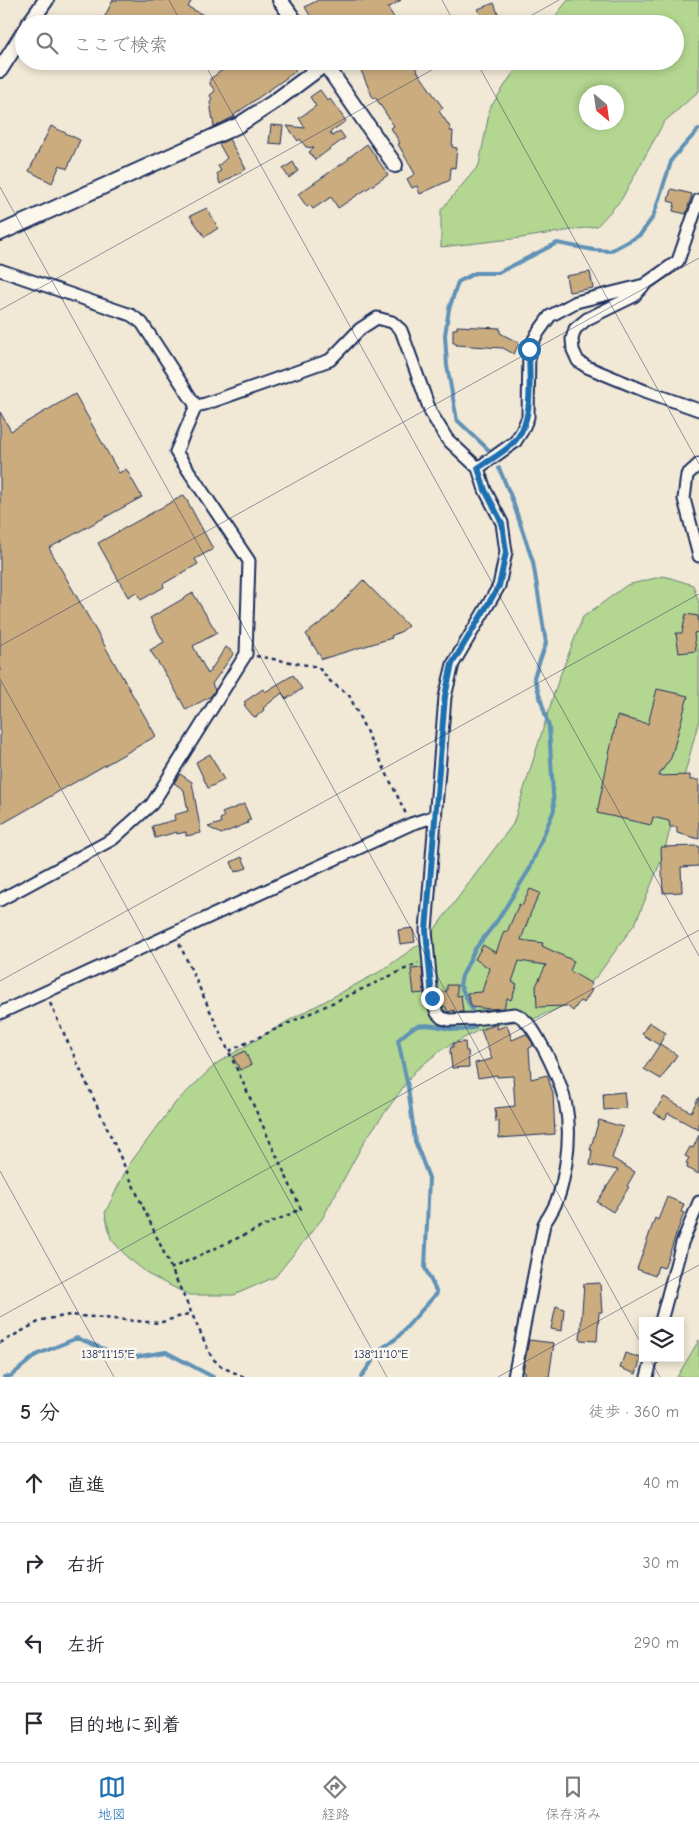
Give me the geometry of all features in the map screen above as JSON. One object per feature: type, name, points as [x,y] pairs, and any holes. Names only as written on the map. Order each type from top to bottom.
[{"type":"street","points":[[35,15],[46,0]]},
{"type":"street","points":[[280,0],[291,15]]},
{"type":"street","points":[[0,70],[15,46]]},
{"type":"street","points":[[0,233],[237,126],[274,102],[314,70]]},
{"type":"street","points":[[330,70],[395,165]]},
{"type":"street","points":[[699,200],[678,261],[644,285],[634,296],[587,319],[575,329],[572,339],[578,361],[587,367],[645,391],[699,410]]},
{"type":"street","points":[[0,270],[131,316],[142,323],[196,406]]},
{"type":"street","points":[[478,468],[514,442],[522,431],[528,418],[529,349],[550,316],[576,302],[644,285]]},
{"type":"street","points":[[196,406],[330,360],[360,329],[377,318],[392,322],[401,330],[431,413],[447,439],[478,468],[485,490],[502,523],[506,552],[499,586],[452,664],[445,696],[426,930],[432,998],[437,1013],[442,1018],[449,1020],[515,1014],[520,1016],[535,1033],[557,1074],[568,1111],[570,1140],[562,1191],[555,1208],[544,1224],[514,1377]]},
{"type":"street","points":[[0,900],[113,840],[152,804],[246,654],[249,560],[176,452],[196,406]]},
{"type":"street","points":[[699,464],[687,475],[684,499],[699,556]]},
{"type":"street","points":[[0,1013],[411,824],[436,816]]},
{"type":"street","points":[[662,1317],[682,1243],[699,1202]]},
{"type":"street","points":[[647,1377],[651,1362]]},
{"type":"path","points":[[246,654],[318,667],[330,681],[350,695],[411,824]]},
{"type":"path","points":[[170,1268],[301,1209],[174,933]]},
{"type":"path","points":[[229,1051],[429,958]]},
{"type":"path","points":[[45,992],[212,1358],[222,1367],[244,1377]]},
{"type":"path","points":[[0,1343],[42,1320],[70,1315],[159,1324],[191,1313]]},
{"type":"green space","points":[[568,0],[699,0],[699,91],[664,122],[621,200],[597,226],[521,238],[441,247],[441,210],[479,165],[490,108],[515,70],[684,70],[684,15],[556,15]]},
{"type":"green space","points":[[664,576],[693,585],[699,603],[699,720],[663,856],[636,922],[598,975],[572,1002],[534,1019],[487,1026],[441,1050],[415,1071],[365,1140],[322,1219],[275,1277],[234,1295],[189,1295],[151,1276],[127,1257],[111,1239],[105,1213],[128,1166],[176,1102],[217,1063],[288,1021],[381,971],[428,938],[513,824],[558,681],[583,617],[627,585]]},
{"type":"green space","points":[[699,1340],[699,1377],[677,1377]]},
{"type":"building","points":[[113,0],[192,0],[188,7],[204,15],[106,15]]},
{"type":"building","points":[[318,0],[401,0],[388,8],[392,15],[310,15],[305,7]]},
{"type":"building","points":[[494,3],[499,15],[480,15],[478,9]]},
{"type":"building","points":[[222,70],[296,71],[235,116],[214,127],[210,95],[215,91],[210,84],[210,79]]},
{"type":"building","points":[[361,70],[417,70],[443,108],[439,111],[450,127],[450,131],[453,131],[452,147],[457,148],[455,168],[451,167],[450,180],[420,194],[417,186],[412,188],[407,179],[415,174],[391,128],[394,126],[375,97],[373,98]]},
{"type":"building","points":[[320,90],[328,101],[330,99],[346,121],[330,132],[332,136],[340,131],[345,138],[315,160],[309,152],[314,148],[306,147],[300,139],[298,141],[287,126],[305,128],[299,118],[316,106],[310,97]]},
{"type":"building","points":[[271,125],[283,126],[281,144],[269,143]]},
{"type":"building","points":[[51,126],[80,140],[67,169],[60,165],[52,183],[29,171]]},
{"type":"building","points":[[229,139],[246,169],[220,184],[217,173],[221,171],[218,166],[227,158],[219,144]]},
{"type":"building","points":[[367,144],[388,175],[338,208],[331,197],[313,209],[310,205],[307,207],[298,194],[349,159]]},
{"type":"building","points":[[293,162],[298,171],[289,178],[283,169]]},
{"type":"building","points":[[671,189],[692,194],[686,214],[673,211],[675,203],[668,201]]},
{"type":"building","points":[[207,208],[218,228],[205,237],[190,216]]},
{"type":"building","points":[[590,272],[593,288],[569,292],[566,276]]},
{"type":"building","points":[[457,326],[500,328],[500,333],[519,343],[514,354],[503,348],[456,345],[456,343],[453,343],[453,329],[457,329]]},
{"type":"building","points":[[75,394],[119,473],[126,469],[142,497],[49,548],[156,736],[0,825],[0,412],[11,431]]},
{"type":"building","points":[[184,495],[213,549],[195,559],[198,564],[163,584],[164,587],[141,600],[136,592],[128,597],[98,543]]},
{"type":"building","points":[[363,580],[408,626],[391,636],[392,638],[322,659],[306,634],[328,617]]},
{"type":"building","points":[[193,593],[217,633],[193,646],[208,674],[226,647],[234,653],[212,684],[215,690],[211,696],[186,710],[150,650],[164,642],[150,618]]},
{"type":"building","points":[[686,614],[698,616],[699,632],[694,633],[696,651],[679,653],[676,633],[682,633]]},
{"type":"building","points":[[293,675],[302,689],[286,699],[282,693],[263,708],[264,710],[256,717],[244,705],[246,704],[244,702],[263,689],[265,692]]},
{"type":"building","points":[[657,689],[688,696],[671,758],[658,776],[690,775],[690,780],[699,780],[699,839],[677,833],[677,827],[670,827],[669,821],[653,817],[651,825],[597,813],[617,716],[648,724]]},
{"type":"building","points":[[210,754],[224,780],[208,788],[196,762]]},
{"type":"building","points":[[180,774],[192,782],[201,833],[186,836],[186,832],[177,834],[177,832],[155,838],[152,826],[175,820],[174,815],[188,811],[184,790],[174,783]]},
{"type":"building","points":[[244,804],[251,820],[247,821],[248,823],[221,834],[208,827],[221,823],[220,819],[224,817],[222,813]]},
{"type":"building","points":[[699,846],[699,866],[681,867],[682,892],[663,893],[661,847]]},
{"type":"building","points":[[242,857],[247,868],[235,872],[231,862]]},
{"type":"building","points":[[530,889],[540,893],[521,940],[543,943],[542,946],[574,961],[570,971],[592,984],[589,989],[592,990],[584,1003],[580,1001],[573,1011],[567,1006],[537,1007],[536,986],[546,965],[519,961],[512,982],[517,984],[511,1000],[507,998],[504,1008],[472,1007],[467,993],[482,992],[489,968],[475,959],[483,945],[496,953],[504,931],[507,932],[519,904],[522,906]]},
{"type":"building","points":[[413,928],[415,942],[400,944],[398,930]]},
{"type":"building","points":[[422,968],[424,993],[414,994],[411,969]]},
{"type":"building","points":[[447,985],[457,985],[457,996],[461,995],[463,1012],[454,1012],[454,1010],[448,1012],[445,1006],[443,1007],[439,993],[447,991]]},
{"type":"building","points":[[649,1022],[666,1033],[659,1045],[642,1034]]},
{"type":"building","points":[[498,1024],[497,1029],[507,1025],[512,1040],[526,1034],[532,1042],[533,1046],[529,1048],[531,1079],[547,1075],[553,1093],[555,1134],[499,1138],[499,1121],[496,1122],[495,1108],[515,1106],[513,1076],[497,1077],[497,1075],[478,1078],[475,1063],[492,1059],[481,1030]]},
{"type":"building","points":[[465,1042],[466,1051],[468,1051],[469,1067],[452,1068],[450,1051],[453,1043]]},
{"type":"building","points":[[660,1044],[677,1055],[661,1079],[644,1069]]},
{"type":"building","points":[[245,1051],[251,1065],[240,1070],[233,1057]]},
{"type":"building","points":[[624,1092],[626,1108],[604,1110],[603,1094]]},
{"type":"building","points":[[664,1097],[691,1112],[699,1097],[699,1130],[668,1113],[665,1119],[654,1113]]},
{"type":"building","points":[[599,1120],[623,1127],[612,1158],[635,1172],[627,1186],[629,1187],[613,1212],[597,1202],[618,1170],[590,1165],[592,1150],[590,1150]]},
{"type":"building","points":[[699,1135],[699,1174],[687,1168],[688,1164],[686,1163],[689,1158],[685,1156],[690,1147],[693,1148]]},
{"type":"building","points":[[667,1197],[684,1204],[681,1212],[684,1213],[664,1268],[658,1266],[655,1276],[637,1269],[655,1218],[658,1220]]},
{"type":"building","points":[[600,1283],[602,1312],[599,1312],[597,1341],[580,1340],[584,1284]]},
{"type":"building","points":[[556,1306],[564,1309],[562,1331],[551,1329]]},
{"type":"building","points":[[529,1340],[554,1343],[549,1377],[523,1377]]},
{"type":"building","points":[[625,1353],[639,1357],[640,1362],[636,1374],[620,1368]]},
{"type":"waterway","points":[[492,453],[457,420],[447,366],[445,335],[449,309],[458,282],[475,273],[498,273],[557,243],[610,251],[640,235],[653,217],[672,159],[699,129]]},
{"type":"waterway","points":[[472,1009],[460,985],[462,976],[475,949],[497,921],[529,870],[554,810],[549,727],[534,677],[546,643],[539,599],[533,562],[512,499],[499,468]]},
{"type":"waterway","points":[[361,1377],[381,1349],[397,1338],[437,1293],[425,1268],[429,1178],[415,1141],[408,1087],[398,1040],[414,1027],[421,1025],[460,1030],[475,1027]]},
{"type":"waterway","points":[[4,1377],[11,1376],[36,1355],[77,1338],[119,1355],[135,1357],[166,1352],[213,1377]]},
{"type":"route","points":[[432,998],[426,930],[445,696],[452,664],[499,586],[506,552],[502,523],[485,490],[478,468],[514,442],[528,418],[529,349]]}]
